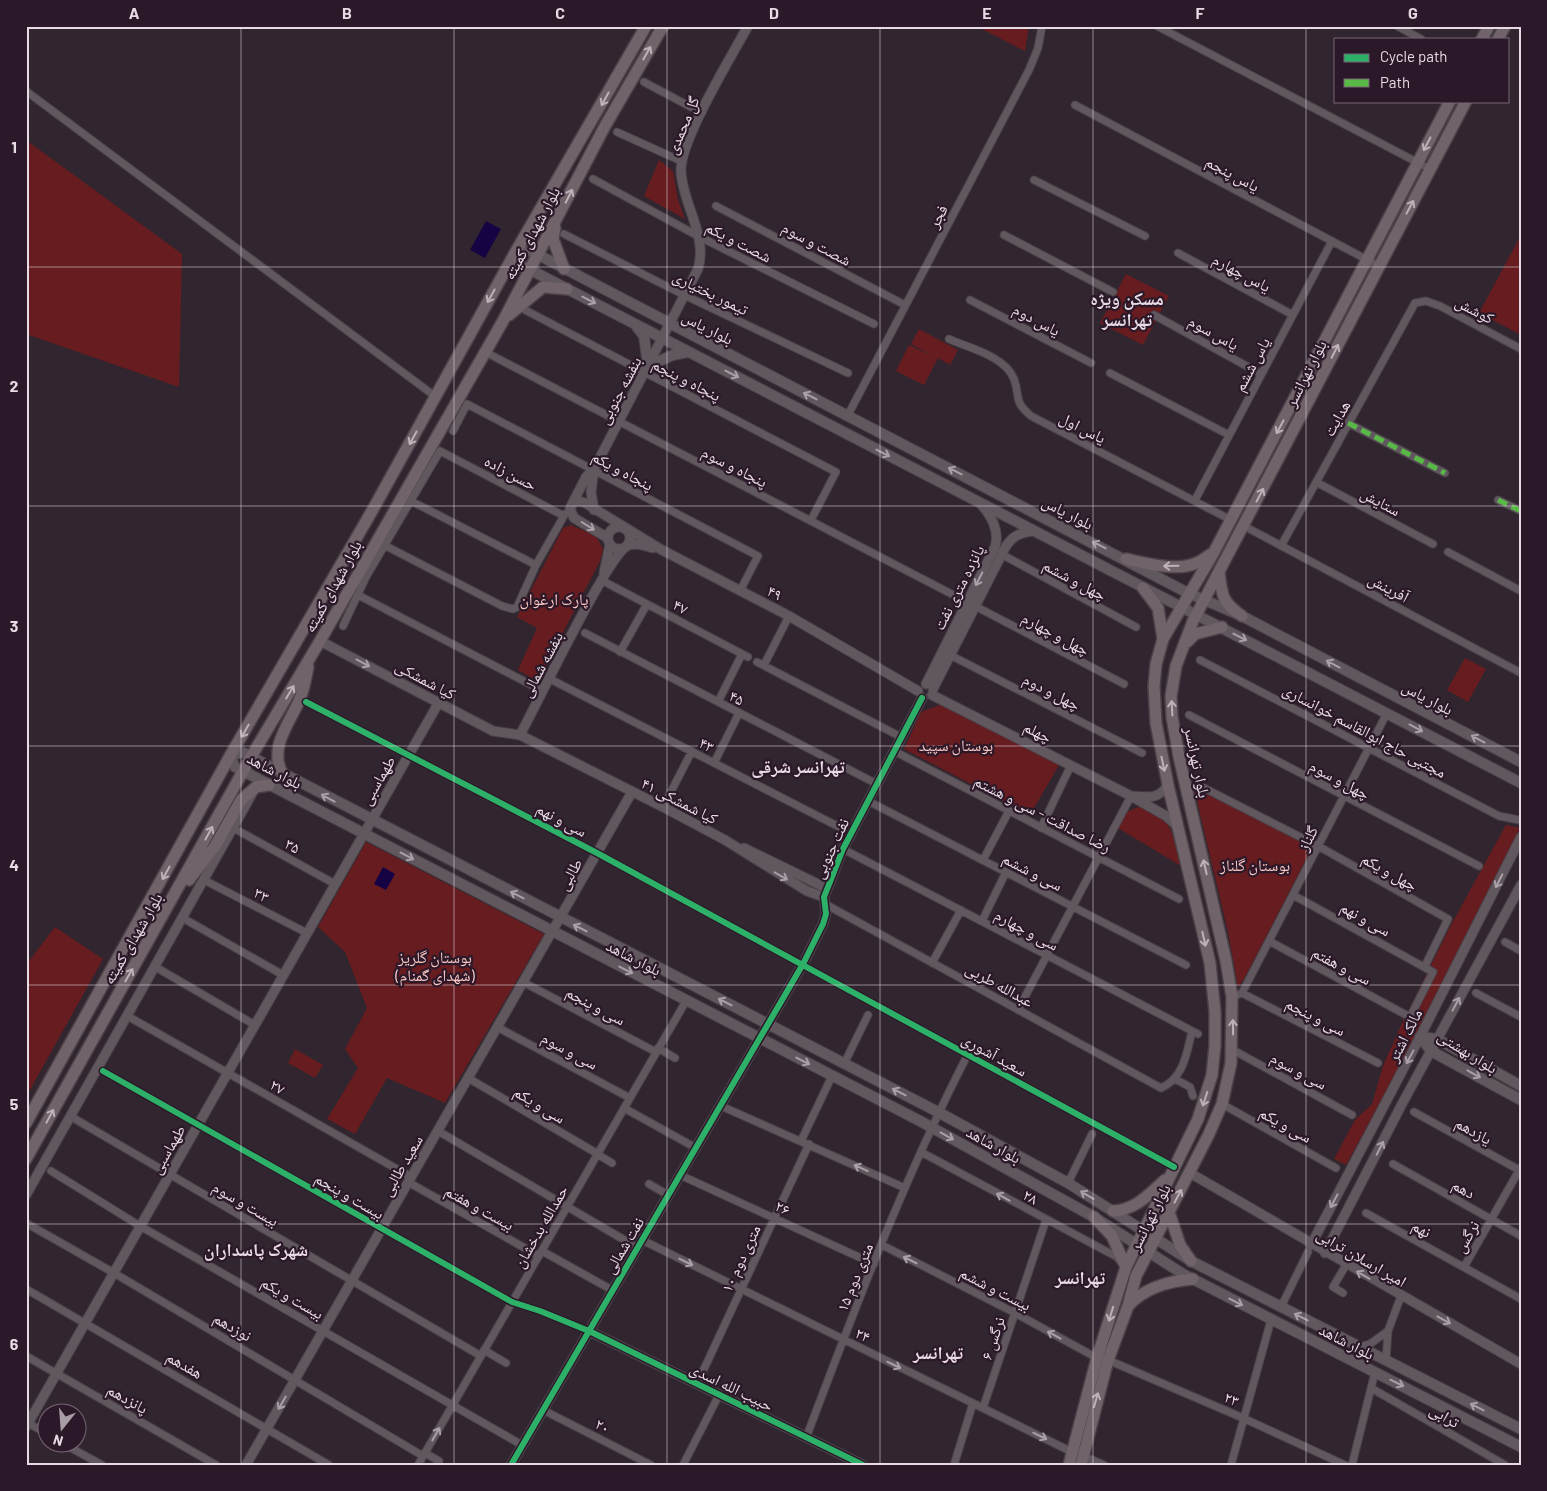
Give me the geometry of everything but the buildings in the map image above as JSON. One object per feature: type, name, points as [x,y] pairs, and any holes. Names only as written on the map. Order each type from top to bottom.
[{"type":"main road","name":"بلوار شهدای کمیته","points":[[26,1124],[230,756],[646,26]]},
{"type":"main road","name":"بلوار شهدای کمیته","points":[[26,1159],[180,888],[251,757],[320,641],[503,321],[534,272],[557,220],[605,126],[663,26]]},
{"type":"main road","points":[[1483,38],[1489,26]]},
{"type":"main road","points":[[1499,38],[1505,26]]},
{"type":"main road","name":"بلوار تهرانسر","points":[[1070,1465],[1079,1458],[1126,1268],[1205,1099],[1215,1045],[1215,1012],[1210,963],[1168,785],[1154,712],[1154,686],[1162,643],[1188,593],[1214,552],[1449,102]]},
{"type":"main road","name":"بلوار تهرانسر","points":[[1102,1359],[1128,1306],[1136,1276],[1190,1173],[1222,1104],[1233,1050],[1237,995],[1189,799],[1172,717],[1171,696],[1176,666],[1197,615],[1219,572],[1465,102]]},
{"type":"main road","points":[[557,220],[553,239],[564,269]]},
{"type":"main road","name":"بلوار یاس","points":[[1521,762],[1242,616],[1188,593],[1126,559],[542,257],[530,251],[515,253],[523,266],[534,272],[1143,588],[1180,609],[1222,627],[1521,783]]},
{"type":"main road","points":[[503,321],[543,287],[567,289]]},
{"type":"main road","points":[[635,324],[644,336],[646,369],[673,355],[688,352]]},
{"type":"main road","points":[[840,430],[848,416]]},
{"type":"main road","points":[[1126,559],[1161,566],[1180,566],[1194,564],[1214,552]]},
{"type":"main road","points":[[1219,572],[1224,600],[1228,606],[1242,616]]},
{"type":"main road","points":[[1143,588],[1158,608],[1162,643]]},
{"type":"main road","points":[[1182,648],[1195,634],[1222,627]]},
{"type":"main road","points":[[1162,643],[1170,632],[1176,630],[1183,635],[1182,648]]},
{"type":"main road","points":[[282,773],[277,760],[278,747],[284,729],[300,699],[309,660]]},
{"type":"main road","name":"بلوار شاهد","points":[[1521,1429],[1191,1261],[1068,1183],[938,1112],[242,752],[230,756],[235,767],[931,1127],[1094,1217],[1188,1277],[1521,1447]]},
{"type":"main road","points":[[180,888],[198,870],[241,800],[256,787],[269,784]]},
{"type":"main road","name":"بلوار بهشتی","points":[[1420,1037],[1437,1039],[1521,1086]]},
{"type":"main road","name":"بلوار بهشتی","points":[[1420,1037],[1431,1051],[1521,1100]]},
{"type":"main road","points":[[1113,1210],[1124,1210],[1135,1205],[1172,1171]]},
{"type":"main road","points":[[1128,1306],[1141,1294],[1188,1277],[1191,1261],[1180,1245],[1169,1212]]},
{"type":"main road","points":[[1094,1217],[1112,1236],[1126,1268]]},
{"type":"street","name":"گل محمدی","points":[[670,324],[701,260],[698,236],[683,187],[680,161],[702,113],[748,26]]},
{"type":"street","name":"فجر","points":[[848,416],[1028,70],[1038,48],[1042,26]]},
{"type":"street","points":[[1157,26],[1430,169]]},
{"type":"street","points":[[1396,26],[1419,38]]},
{"type":"street","points":[[644,82],[702,113]]},
{"type":"street","points":[[26,90],[436,397]]},
{"type":"street","name":"یاس پنجم","points":[[1074,105],[1379,266]]},
{"type":"street","points":[[618,132],[680,161]]},
{"type":"street","name":"شصت و یکم","points":[[593,179],[698,236],[874,324]]},
{"type":"street","points":[[1034,180],[1146,236]]},
{"type":"street","name":"شصت و سوم","points":[[716,206],[905,305]]},
{"type":"street","name":"تیمور بختیاری","points":[[564,234],[684,295],[848,373]]},
{"type":"street","points":[[1004,235],[1113,292]]},
{"type":"street","name":"یاس ششم","points":[[1195,500],[1332,241]]},
{"type":"street","name":"یاس چهارم","points":[[1178,253],[1293,314]]},
{"type":"street","name":"یاس دوم","points":[[970,300],[1091,364]]},
{"type":"street","name":"کوشش","points":[[1414,303],[1426,301],[1440,306],[1521,348]]},
{"type":"street","name":"هدایت","points":[[1281,546],[1414,303]]},
{"type":"street","name":"پنجاه و پنجم","points":[[525,310],[646,369],[836,472],[811,520]]},
{"type":"street","name":"یاس سوم","points":[[1154,315],[1261,374]]},
{"type":"street","name":"بنفشه جنوبی","points":[[386,546],[507,608],[517,607],[536,565],[586,477],[594,469],[670,324]]},
{"type":"street","name":"یاس اول","points":[[948,339],[995,359],[1008,368],[1014,378],[1020,406],[1031,416],[1231,520]]},
{"type":"street","name":"پنجاه و سوم","points":[[490,355],[971,604]]},
{"type":"street","points":[[1110,373],[1229,435]]},
{"type":"street","name":"پنجاه و یکم","points":[[453,431],[467,404],[758,556],[740,591]]},
{"type":"street","points":[[1348,423],[1445,473]]},
{"type":"street","name":"حسن زاده","points":[[411,501],[438,452],[445,452],[564,516]]},
{"type":"street","name":"بنفشه جنوبی","points":[[594,469],[591,492],[595,510]]},
{"type":"street","name":"ستایش","points":[[1316,482],[1433,544]]},
{"type":"street","points":[[1498,500],[1521,511]]},
{"type":"street","points":[[342,626],[366,577],[411,501],[536,565]]},
{"type":"street","points":[[576,501],[583,501],[662,550],[635,544],[620,549],[574,518],[570,512],[571,506],[576,501]]},
{"type":"street","name":"پانزده متری نفت","points":[[981,504],[991,516],[998,537],[997,552]]},
{"type":"street","name":"آفرینش","points":[[1244,526],[1521,673]]},
{"type":"street","points":[[609,541],[613,529],[624,528]]},
{"type":"street","points":[[624,528],[630,537],[625,547]]},
{"type":"street","name":"پانزده متری نفت","points":[[925,691],[997,552],[1011,538],[1033,531]]},
{"type":"street","name":"بنفشه شمالی","points":[[601,580],[609,541]]},
{"type":"street","name":"بنفشه شمالی","points":[[520,735],[601,580],[625,547]]},
{"type":"street","name":"۴۹","points":[[662,550],[789,616],[925,691]]},
{"type":"street","name":"چهل و ششم","points":[[997,552],[1136,627]]},
{"type":"street","points":[[1448,552],[1521,591]]},
{"type":"street","name":"۴۷","points":[[601,580],[745,655],[718,702]]},
{"type":"street","points":[[358,595],[543,691]]},
{"type":"street","points":[[620,652],[647,604]]},
{"type":"street","name":"چهل و چهارم","points":[[971,604],[1124,684]]},
{"type":"street","points":[[789,616],[761,663],[901,737]]},
{"type":"street","name":"۴۵","points":[[585,633],[877,784]]},
{"type":"street","name":"کیا شمشکی","points":[[320,641],[493,731],[520,735]]},
{"type":"street","name":"چهل و دوم","points":[[946,652],[1142,753]]},
{"type":"street","name":"مجتبی حاج ابوالقاسم خوانساری","points":[[1200,660],[1499,816],[1518,820]]},
{"type":"street","name":"۴۳","points":[[550,679],[851,833]]},
{"type":"street","name":"نفت جنوبی","points":[[760,1038],[803,964],[823,924],[826,888],[843,849],[925,691]]},
{"type":"street","name":"چهلم","points":[[925,691],[1072,764],[1166,816],[1178,827]]},
{"type":"street","name":"سی و نهم","points":[[306,702],[597,853],[803,964]]},
{"type":"street","name":"طهماسبی","points":[[27,1424],[438,702]]},
{"type":"street","name":"گلناز","points":[[1237,995],[1269,942],[1387,712]]},
{"type":"street","points":[[714,763],[739,713]]},
{"type":"street","name":"چهل و سوم","points":[[1189,715],[1479,866]]},
{"type":"street","name":"۴۱ کیا شمشکی","points":[[520,735],[725,840],[765,867],[824,901]]},
{"type":"street","points":[[663,807],[692,751]]},
{"type":"street","name":"رضا صداقت - سی و هشتم","points":[[894,752],[1178,899]]},
{"type":"street","points":[[1041,828],[1072,764]]},
{"type":"street","points":[[1018,1010],[1131,796],[1158,796],[1168,785]]},
{"type":"street","points":[[26,1195],[256,787]]},
{"type":"street","name":"چهل و یکم","points":[[1204,788],[1318,846],[1448,919],[1425,966]]},
{"type":"street","name":"طالبی","points":[[552,932],[632,792]]},
{"type":"street","name":"سی و ششم","points":[[868,801],[1186,965]]},
{"type":"street","points":[[983,860],[1009,811]]},
{"type":"street","name":"۳۵","points":[[237,830],[335,884]]},
{"type":"street","name":"مالک اشتر","points":[[1310,1249],[1521,837]]},
{"type":"street","points":[[725,840],[769,858],[826,888]]},
{"type":"street","name":"سی و چهارم","points":[[843,849],[1195,1032],[1175,1079]]},
{"type":"street","points":[[982,921],[1006,872]]},
{"type":"street","name":"۳۳","points":[[204,880],[307,934]]},
{"type":"street","name":"مالک اشتر","points":[[1325,1253],[1437,1039],[1521,885]]},
{"type":"street","name":"سی و نهم","points":[[1293,895],[1425,966]]},
{"type":"street","name":"عبدالله طربی","points":[[824,901],[1161,1088],[1175,1079]]},
{"type":"street","points":[[932,962],[961,910]]},
{"type":"street","points":[[188,921],[283,975]]},
{"type":"street","name":"سعید طالبی","points":[[246,1465],[552,932]]},
{"type":"street","name":"سی و هفتم","points":[[1269,942],[1410,1017],[1433,972],[1425,966]]},
{"type":"street","points":[[1505,942],[1521,950]]},
{"type":"street","name":"سعید آشوری","points":[[803,964],[968,1054],[1172,1171]]},
{"type":"street","points":[[159,969],[255,1025]]},
{"type":"street","name":"سی و پنجم","points":[[523,982],[675,1058]]},
{"type":"street","points":[[1476,993],[1521,1017]]},
{"type":"street","name":"سی و پنجم","points":[[1237,995],[1378,1063]]},
{"type":"street","name":"حمدالله بدخشان","points":[[418,1465],[686,1001]]},
{"type":"street","points":[[844,1064],[868,1016]]},
{"type":"street","name":"۲۷","points":[[131,1018],[410,1180]]},
{"type":"street","name":"سی و سوم","points":[[497,1027],[630,1098]]},
{"type":"street","name":"نفت شمالی","points":[[511,1465],[760,1038]]},
{"type":"street","name":"سی و سوم","points":[[1233,1050],[1352,1115]]},
{"type":"street","name":"۱۵ متری دوم","points":[[806,1438],[843,1340],[905,1188],[938,1112],[968,1054]]},
{"type":"street","name":"بیست و پنجم","points":[[103,1071],[199,1123],[381,1230],[512,1302],[589,1331]]},
{"type":"street","points":[[801,1141],[832,1076]]},
{"type":"street","name":"سی و یکم","points":[[468,1078],[612,1163]]},
{"type":"street","points":[[1175,1079],[1190,1087],[1193,1096]]},
{"type":"street","name":"سی و یکم","points":[[1222,1104],[1336,1168]]},
{"type":"street","points":[[721,1106],[905,1188]]},
{"type":"street","points":[[624,1108],[696,1148]]},
{"type":"street","name":"یازدهم","points":[[1414,1112],[1520,1170]]},
{"type":"street","name":"بیست و سوم","points":[[75,1120],[352,1280],[482,1353],[506,1363]]},
{"type":"street","name":"۲۴","points":[[438,1131],[567,1207],[640,1244],[741,1289],[983,1408],[1079,1458],[1104,1465]]},
{"type":"street","points":[[1068,1183],[1092,1134]]},
{"type":"street","name":"۱۰ متری دوم","points":[[697,1384],[809,1144]]},
{"type":"street","name":"۲۸","points":[[921,1152],[1117,1258],[1126,1268]]},
{"type":"street","name":"دهم","points":[[1394,1164],[1521,1236]]},
{"type":"street","name":"نرگس","points":[[1464,1267],[1520,1170]]},
{"type":"street","name":"بیست و یکم","points":[[51,1171],[140,1226],[522,1445]]},
{"type":"street","name":"امیر ارسلان ترابی","points":[[1190,1173],[1310,1249],[1325,1253],[1521,1364]]},
{"type":"street","name":"۲۶","points":[[680,1175],[874,1264]]},
{"type":"street","name":"بیست و هفتم","points":[[410,1180],[540,1253],[612,1290]]},
{"type":"street","points":[[649,1184],[668,1195]]},
{"type":"street","name":"نهم","points":[[1366,1214],[1521,1299]]},
{"type":"street","name":"نرگس ۶","points":[[983,1408],[1046,1220]]},
{"type":"street","name":"نوزدهم","points":[[26,1223],[439,1461]]},
{"type":"street","name":"بیست و ششم","points":[[882,1245],[1102,1359]]},
{"type":"street","points":[[1281,1307],[1310,1249]]},
{"type":"street","points":[[1343,1293],[1333,1287],[1346,1265]]},
{"type":"street","name":"هفدهم","points":[[26,1289],[86,1322],[329,1465]]},
{"type":"street","points":[[1386,1360],[1388,1331],[1401,1296]]},
{"type":"street","points":[[1231,1465],[1271,1320]]},
{"type":"street","name":"حبیب الله اسدی","points":[[589,1331],[863,1465]]},
{"type":"street","points":[[1359,1347],[1380,1339],[1388,1331]]},
{"type":"street","name":"پانزدهم","points":[[26,1356],[216,1465]]},
{"type":"street","name":"۲۳","points":[[1102,1359],[1243,1418],[1345,1465]]},
{"type":"street","points":[[1352,1465],[1375,1372]]},
{"type":"street","name":"ترابی","points":[[1371,1388],[1505,1465]]},
{"type":"street","points":[[683,1465],[719,1395]]},
{"type":"street","points":[[954,1465],[973,1404]]},
{"type":"street","name":"۲۰","points":[[543,1410],[651,1465]]},
{"type":"street","points":[[82,1454],[102,1465]]},
{"type":"green space","points":[[976,26],[1029,26],[1025,51]]},
{"type":"green space","points":[[26,140],[182,254],[179,387],[26,334]]},
{"type":"green space","points":[[659,160],[673,171],[678,200],[685,219],[644,196]]},
{"type":"green space","points":[[1521,235],[1521,335],[1479,313]]},
{"type":"green space","points":[[1126,274],[1169,296],[1143,345],[1100,323]]},
{"type":"green space","points":[[919,329],[958,350],[950,365],[938,358],[924,385],[896,371],[909,345],[935,357],[911,344]]},
{"type":"green space","name":"پارک ارغوان","points":[[571,525],[596,536],[603,549],[600,561],[541,675],[532,678],[518,670],[537,628],[517,617],[563,528]]},
{"type":"green space","points":[[1465,658],[1486,669],[1468,702],[1447,690]]},
{"type":"green space","name":"بوستان سپید","points":[[942,704],[1059,765],[1030,815],[904,749],[921,712]]},
{"type":"green space","name":"بوستان گلناز","points":[[1193,784],[1313,846],[1244,979],[1238,987],[1228,932]]},
{"type":"green space","points":[[1138,807],[1158,814],[1165,820],[1170,828],[1181,866],[1118,828],[1127,812]]},
{"type":"green space","points":[[1506,825],[1520,828],[1417,1035],[1346,1165],[1334,1159],[1355,1120],[1372,1104],[1383,1066],[1403,1021],[1451,925]]},
{"type":"green space","name":"بوستان گلریز (شهدای گمنام)","points":[[366,842],[544,934],[445,1103],[387,1078],[355,1134],[327,1119],[358,1068],[345,1049],[367,1008],[345,952],[318,927]]},
{"type":"green space","points":[[55,927],[103,959],[26,1097],[26,965]]},
{"type":"green space","points":[[295,1049],[323,1065],[315,1078],[288,1063]]},
{"type":"shaded area","points":[[486,221],[501,229],[485,258],[470,250]]},
{"type":"shaded area","points":[[383,867],[395,874],[386,890],[374,884]]},
{"type":"marked path","points":[[1348,423],[1445,473]]},
{"type":"marked path","points":[[1498,500],[1521,511]]},
{"type":"cycle path","points":[[511,1465],[803,964],[823,924],[826,914],[824,897],[843,849],[922,698]]},
{"type":"cycle path","points":[[306,702],[597,853],[1174,1167]]},
{"type":"cycle path","points":[[103,1071],[512,1302],[589,1331],[863,1465]]},
{"type":"district","name":"مسکن ویژه تهرانسر","points":[[1127,308]]},
{"type":"district","name":"تهرانسر شرقی","points":[[798,766]]},
{"type":"district","name":"شهرک پاسداران","points":[[256,1249]]},
{"type":"district","name":"تهرانسر","points":[[1080,1277]]},
{"type":"district","name":"تهرانسر","points":[[938,1352]]}]
